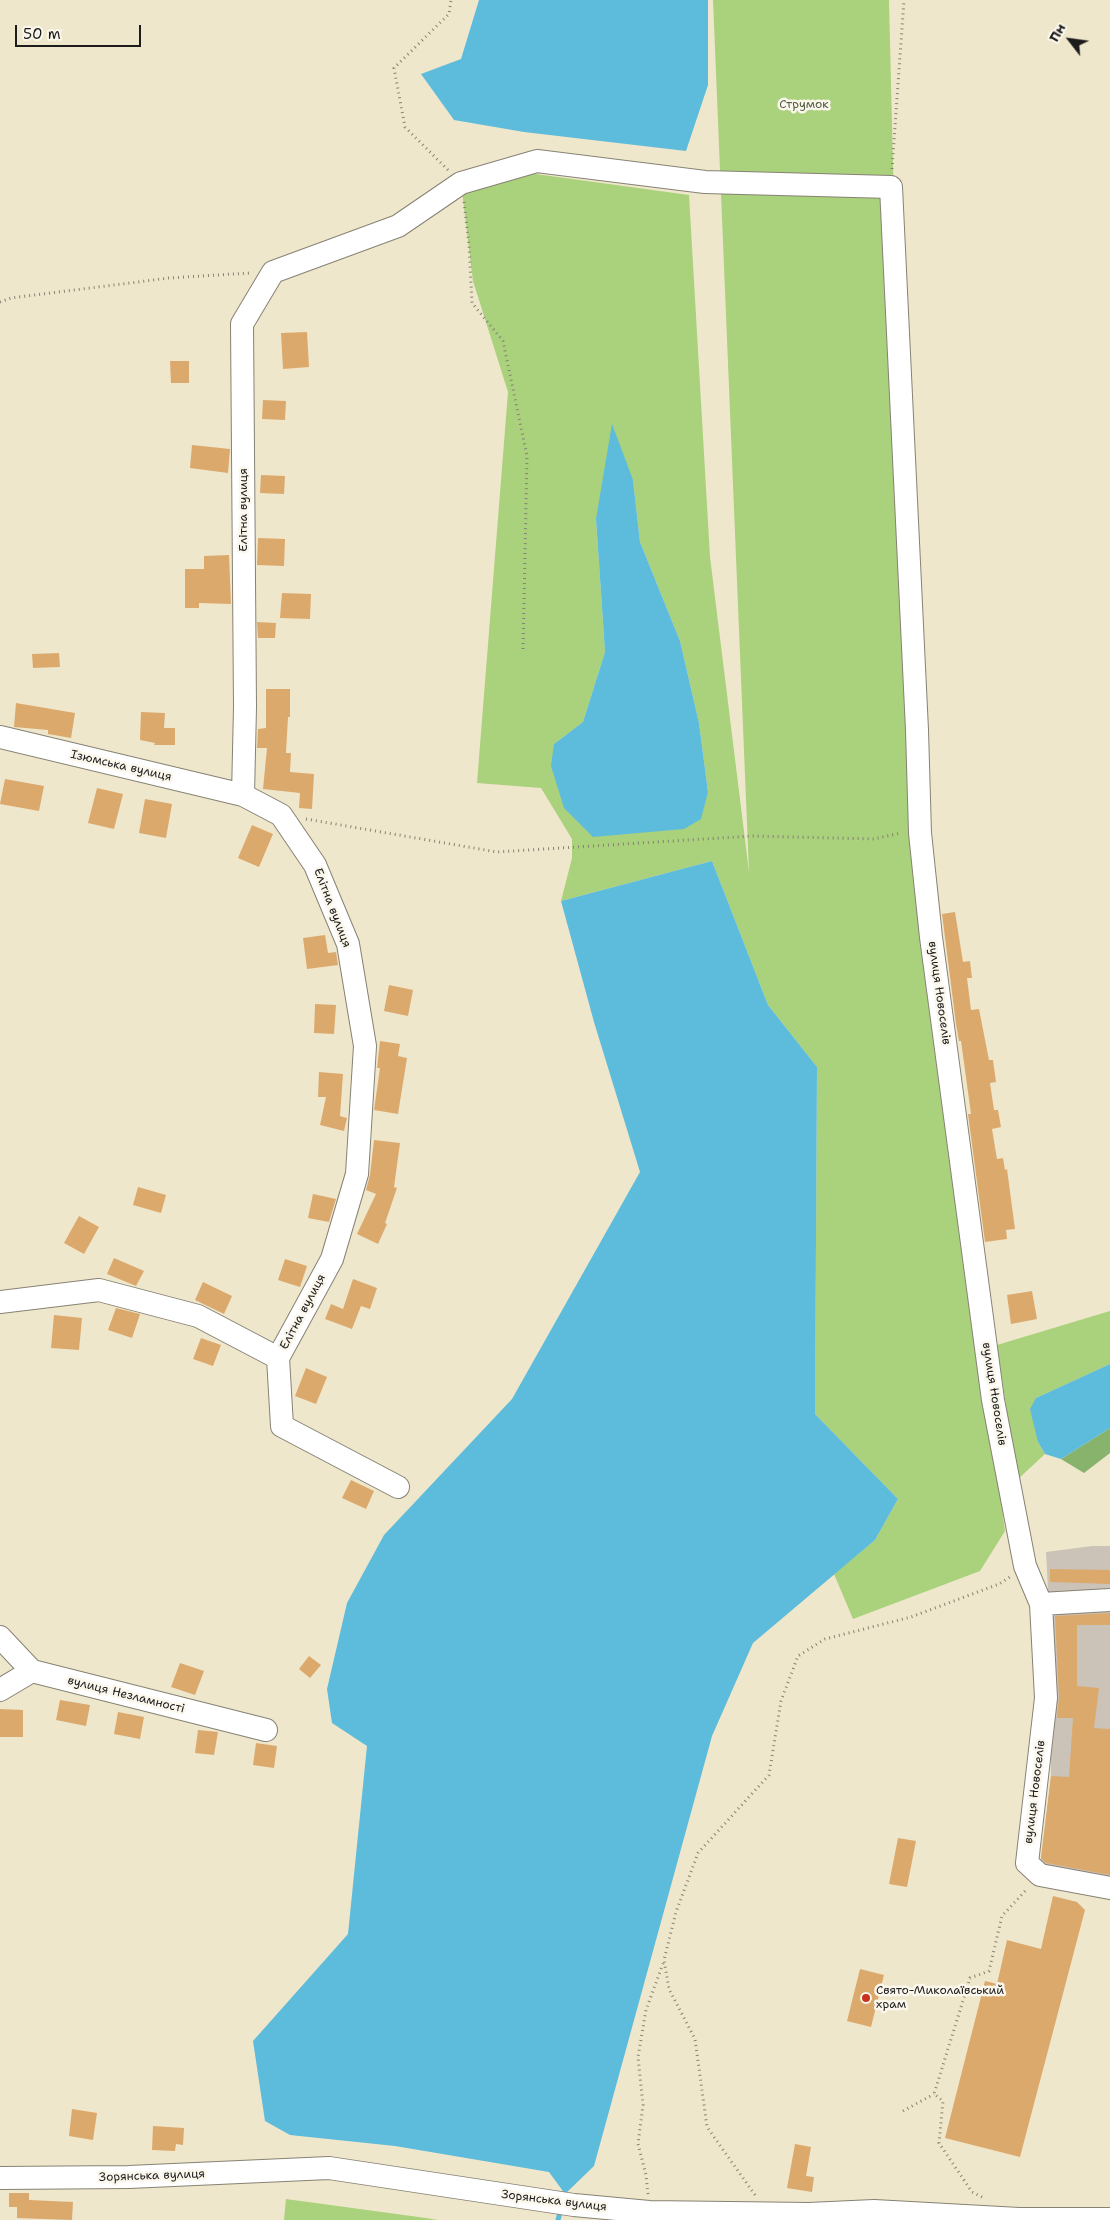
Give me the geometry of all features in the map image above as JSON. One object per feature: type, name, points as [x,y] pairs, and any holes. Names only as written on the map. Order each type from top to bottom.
[{"type":"street","points":[[274,272],[398,226],[462,183],[537,161],[705,182],[891,187]]},
{"type":"street","name":"вулиця Новоселів","points":[[891,187],[917,730],[920,833],[931,937],[993,1400],[1025,1566],[1041,1604],[1046,1698],[1027,1863],[1040,1875]]},
{"type":"street","name":"Елітна вулиця","points":[[274,272],[251,306],[242,324],[246,706],[243,795],[281,815],[315,865],[348,944],[364,1046],[357,1174],[332,1259],[278,1358],[282,1426],[398,1487]]},
{"type":"street","name":"Ізюмська вулиця","points":[[0,737],[243,795]]},
{"type":"street","points":[[0,1302],[99,1290],[198,1316],[278,1358]]},
{"type":"street","points":[[1041,1604],[1110,1600]]},
{"type":"street","points":[[0,1637],[32,1671],[0,1690]]},
{"type":"street","name":"вулиця Незламності","points":[[32,1671],[266,1730]]},
{"type":"street","points":[[1040,1875],[1110,1888]]},
{"type":"street","name":"Зорянська вулиця","points":[[0,2178],[129,2177],[329,2168],[648,2216],[868,2215],[1019,2220],[1110,2219]]},
{"type":"path","points":[[451,0],[449,14],[394,68],[404,127],[462,183],[469,245],[472,303],[503,341],[527,456],[523,652]]},
{"type":"path","points":[[891,187],[904,0]]},
{"type":"path","points":[[0,302],[11,298],[169,278],[274,272]]},
{"type":"path","points":[[281,815],[497,852],[752,836],[874,839],[909,832],[920,833]]},
{"type":"path","points":[[648,2216],[646,2175],[638,2144],[643,2105],[638,2057],[646,2010],[664,1960],[676,1912],[698,1853],[769,1775],[782,1701],[798,1656],[825,1639],[911,1617],[999,1584],[1025,1566]]},
{"type":"path","points":[[904,2111],[934,2094],[970,1978],[989,1970],[1002,1916],[1040,1875]]},
{"type":"path","points":[[664,1960],[669,1989],[696,2039],[707,2127],[778,2215]]},
{"type":"path","points":[[934,2094],[943,2101],[939,2143],[972,2192],[988,2201]]},
{"type":"shaded area","points":[[1092,1546],[1110,1546],[1110,1883],[1040,1866],[1051,1776],[1049,1608],[1046,1552]]},
{"type":"green space","name":"Струмок","points":[[713,0],[889,0],[909,831],[1005,1531],[980,1571],[853,1619],[834,1574],[875,1540],[898,1499],[815,1414],[817,1067],[768,1005],[712,861],[561,901],[572,858],[572,839],[541,788],[477,783],[508,392],[473,281],[461,183],[521,172],[689,195],[710,557],[749,872]],"holes":[[[633,480],[640,542],[680,641],[699,723],[708,792],[554,744],[583,722],[605,652],[596,519]]]},
{"type":"green space","points":[[1110,1311],[1110,1364],[1036,1398],[1038,1442],[1045,1454],[1017,1480],[997,1345]]},
{"type":"green space","points":[[1110,1428],[1110,1453],[1084,1473],[1061,1459]]},
{"type":"green space","points":[[286,2199],[426,2218],[438,2220],[284,2220]]},
{"type":"water","points":[[479,0],[708,0],[708,85],[686,151],[524,132],[454,120],[421,74],[461,59]]},
{"type":"water","points":[[612,424],[633,480],[640,542],[680,641],[699,723],[708,792],[701,819],[684,829],[593,837],[564,808],[551,766],[554,744],[583,722],[605,652],[596,519]]},
{"type":"water","points":[[712,861],[768,1005],[817,1067],[815,1414],[898,1499],[875,1540],[753,1643],[712,1736],[594,2166],[565,2194],[549,2172],[395,2146],[290,2135],[265,2121],[253,2041],[348,1934],[367,1746],[332,1723],[327,1689],[347,1603],[384,1535],[512,1399],[640,1172],[594,1022],[561,901]]},
{"type":"water","points":[[1110,1364],[1110,1428],[1061,1459],[1045,1454],[1038,1442],[1030,1409],[1036,1398]]},
{"type":"building","points":[[307,332],[309,367],[283,369],[281,333]]},
{"type":"building","points":[[170,361],[189,361],[189,383],[171,383]]},
{"type":"building","points":[[263,400],[286,401],[285,420],[262,419]]},
{"type":"building","points":[[192,445],[230,449],[228,473],[190,468]]},
{"type":"building","points":[[261,475],[285,476],[284,494],[260,493]]},
{"type":"building","points":[[258,538],[285,539],[284,566],[257,565]]},
{"type":"building","points":[[229,555],[231,604],[199,603],[199,608],[185,608],[185,569],[204,569],[204,556]]},
{"type":"building","points":[[282,593],[311,594],[310,619],[280,618]]},
{"type":"building","points":[[257,622],[276,623],[275,638],[258,638]]},
{"type":"building","points":[[59,653],[60,667],[33,668],[32,654]]},
{"type":"building","points":[[266,689],[290,689],[290,717],[288,717],[286,753],[291,753],[290,772],[314,774],[312,809],[299,808],[300,793],[263,789],[267,748],[257,748],[258,729],[266,728]]},
{"type":"building","points":[[16,703],[75,713],[71,738],[48,734],[48,730],[14,727]]},
{"type":"building","points":[[141,712],[165,713],[164,728],[175,728],[175,745],[154,745],[155,743],[140,740]]},
{"type":"building","points":[[5,779],[44,786],[39,811],[0,804]]},
{"type":"building","points":[[97,788],[123,794],[114,829],[88,823]]},
{"type":"building","points":[[145,799],[172,804],[166,838],[139,833]]},
{"type":"building","points":[[252,825],[273,834],[259,867],[238,858]]},
{"type":"building","points":[[955,912],[963,962],[970,961],[972,978],[967,978],[971,1010],[979,1009],[989,1060],[993,1060],[996,1082],[990,1083],[994,1110],[998,1110],[1001,1127],[992,1129],[997,1159],[1003,1158],[1005,1170],[1007,1169],[1015,1229],[1006,1230],[1007,1239],[985,1242],[968,1114],[971,1114],[961,1041],[959,1041],[956,1024],[942,914]]},
{"type":"building","points":[[325,935],[328,953],[336,952],[338,965],[307,969],[303,938]]},
{"type":"building","points":[[389,985],[413,990],[408,1016],[384,1011]]},
{"type":"building","points":[[315,1004],[336,1005],[334,1034],[314,1033]]},
{"type":"building","points":[[380,1041],[400,1044],[398,1056],[407,1058],[398,1114],[374,1110],[380,1068],[377,1068]]},
{"type":"building","points":[[319,1072],[343,1074],[340,1116],[347,1118],[344,1131],[320,1125],[326,1097],[318,1097]]},
{"type":"building","points":[[374,1140],[400,1143],[394,1187],[397,1188],[385,1223],[387,1224],[378,1244],[357,1234],[376,1194],[366,1190],[370,1175]]},
{"type":"building","points":[[138,1187],[166,1195],[161,1213],[133,1205]]},
{"type":"building","points":[[313,1194],[336,1199],[329,1222],[308,1218]]},
{"type":"building","points":[[79,1216],[99,1227],[84,1254],[64,1243]]},
{"type":"building","points":[[114,1258],[144,1271],[136,1286],[107,1274]]},
{"type":"building","points":[[285,1259],[307,1266],[300,1287],[278,1280]]},
{"type":"building","points":[[353,1279],[377,1288],[370,1309],[361,1306],[352,1329],[325,1319],[331,1304],[343,1309]]},
{"type":"building","points":[[203,1282],[232,1296],[224,1314],[195,1300]]},
{"type":"building","points":[[1032,1291],[1037,1319],[1011,1324],[1007,1295]]},
{"type":"building","points":[[116,1308],[140,1314],[132,1338],[108,1330]]},
{"type":"building","points":[[54,1315],[82,1318],[79,1350],[51,1348]]},
{"type":"building","points":[[201,1338],[221,1345],[213,1366],[193,1359]]},
{"type":"building","points":[[306,1368],[327,1377],[316,1404],[295,1396]]},
{"type":"building","points":[[351,1480],[374,1491],[366,1509],[342,1498]]},
{"type":"building","points":[[1050,1569],[1110,1570],[1110,1584],[1050,1582]]},
{"type":"building","points":[[1110,1613],[1110,1625],[1077,1625],[1077,1686],[1099,1688],[1094,1728],[1110,1729],[1110,1875],[1046,1863],[1041,1858],[1051,1776],[1069,1777],[1073,1718],[1057,1718],[1059,1697],[1055,1616]]},
{"type":"building","points":[[309,1656],[321,1665],[310,1678],[299,1669]]},
{"type":"building","points":[[180,1663],[204,1671],[195,1695],[171,1687]]},
{"type":"building","points":[[60,1700],[90,1705],[86,1726],[56,1720]]},
{"type":"building","points":[[0,1709],[23,1710],[23,1737],[0,1737]]},
{"type":"building","points":[[118,1712],[144,1717],[140,1739],[114,1734]]},
{"type":"building","points":[[198,1730],[218,1732],[214,1755],[195,1753]]},
{"type":"building","points":[[256,1743],[277,1746],[274,1768],[253,1765]]},
{"type":"building","points":[[898,1838],[916,1841],[907,1887],[889,1884]]},
{"type":"building","points":[[1053,1896],[1077,1902],[1085,1910],[1020,2157],[945,2138],[985,1981],[997,1984],[1007,1940],[1041,1949]]},
{"type":"building","name":"Свято-Миколаївський храм","points":[[860,1969],[884,1975],[871,2027],[847,2021]]},
{"type":"building","points":[[72,2109],[97,2113],[93,2140],[69,2136]]},
{"type":"building","points":[[153,2126],[184,2128],[183,2145],[176,2144],[175,2151],[152,2150]]},
{"type":"building","points":[[795,2144],[811,2147],[806,2176],[814,2177],[812,2192],[787,2188]]},
{"type":"building","points":[[9,2193],[29,2193],[29,2200],[73,2202],[72,2220],[17,2218],[17,2207],[9,2207]]},
{"type":"waterway","points":[[558,2220],[561,2209]]},
{"type":"place","name":"Свято-Миколаївський храм","points":[[866,1998]]}]
